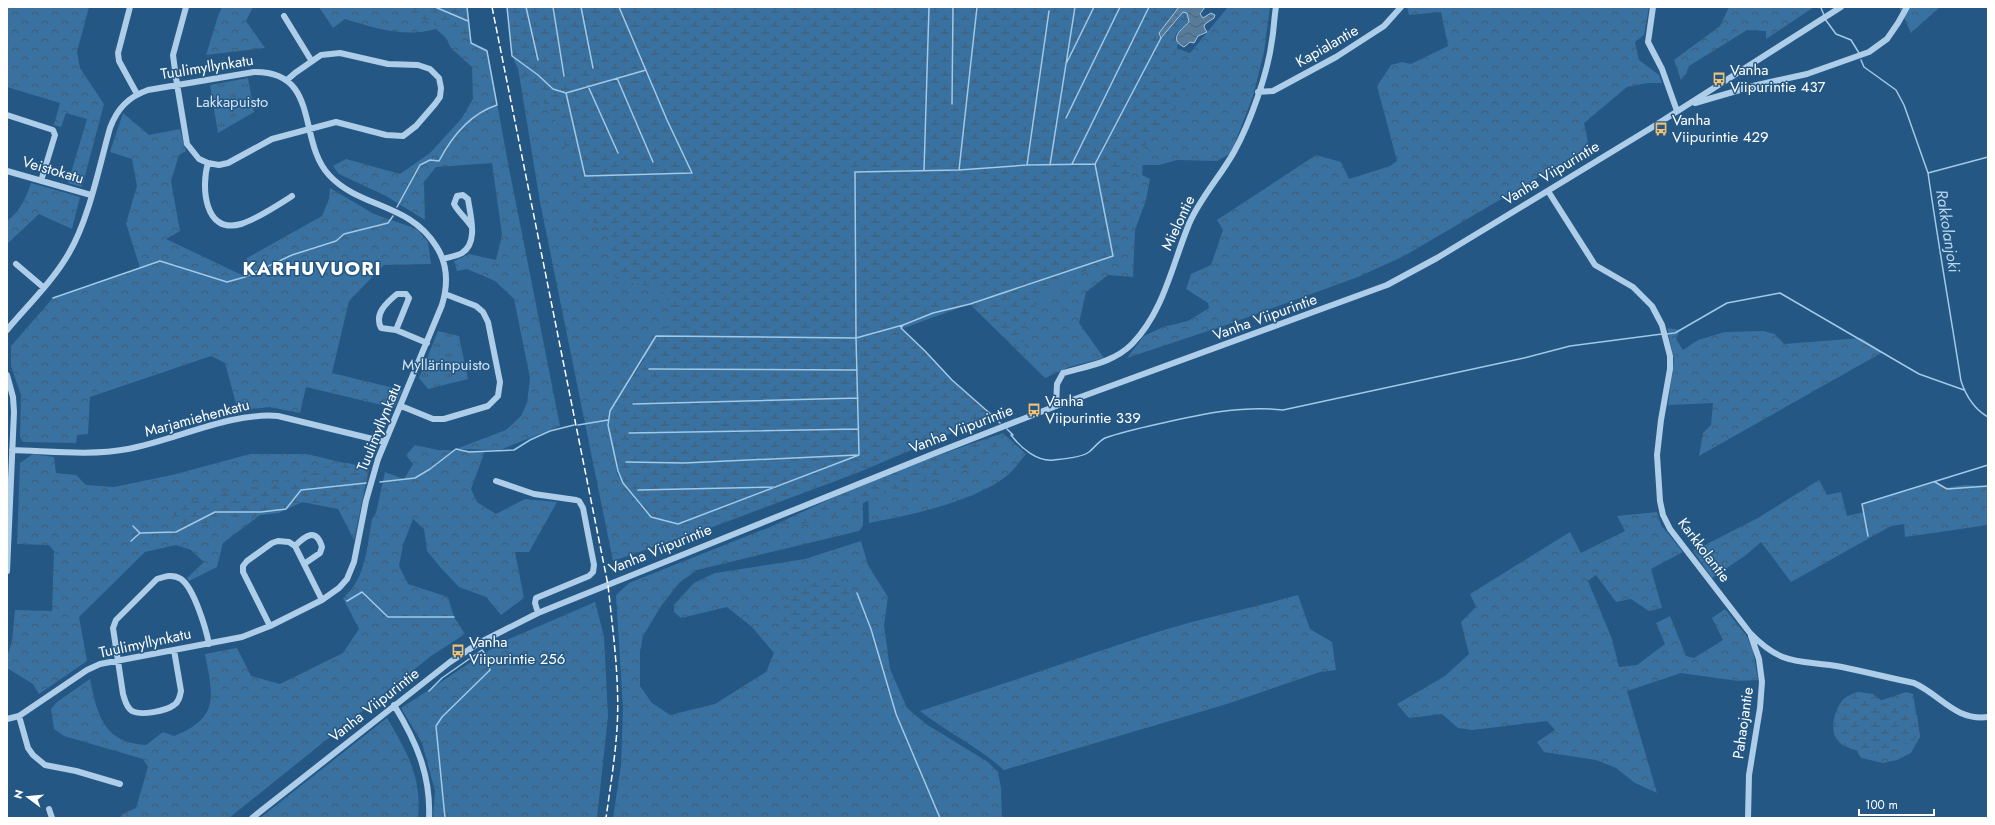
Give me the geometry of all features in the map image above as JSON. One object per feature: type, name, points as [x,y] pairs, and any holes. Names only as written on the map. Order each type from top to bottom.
[{"type":"street","points":[[130,7],[118,53],[119,61],[136,94]]},
{"type":"street","points":[[186,7],[173,55],[177,84],[187,144],[196,156],[208,163],[219,165],[228,163],[272,139],[336,122],[386,135],[403,136],[416,126],[435,104],[440,96],[441,88],[436,73],[430,69],[418,65],[388,64],[340,52],[326,54],[311,60],[287,80]]},
{"type":"street","name":"Mielontie","points":[[1056,406],[1057,384],[1063,373],[1110,359],[1132,344],[1157,308],[1168,284],[1190,222],[1235,151],[1258,92],[1270,53],[1276,7]]},
{"type":"street","name":"Kapialantie","points":[[1258,92],[1273,91],[1349,49],[1384,26],[1401,7]]},
{"type":"street","points":[[1653,7],[1648,27],[1648,42],[1662,69],[1677,111]]},
{"type":"street","name":"Vanha Viipurintie","points":[[252,818],[450,662],[479,644],[538,613],[932,454],[1056,406],[1387,285],[1438,258],[1548,191],[1691,103],[1841,7]]},
{"type":"street","points":[[1691,103],[1710,100],[1757,85],[1807,74],[1869,52],[1886,39],[1898,23],[1907,7]]},
{"type":"street","points":[[284,16],[311,60]]},
{"type":"street","name":"Tuulimyllynkatu","points":[[7,330],[69,254],[78,235],[115,115],[121,107],[136,94],[148,90],[254,72],[273,74],[287,80],[300,98],[319,162],[328,175],[348,190],[410,218],[420,225],[433,241],[443,259],[446,278],[445,294],[427,343],[385,442],[369,487],[352,568],[347,579],[340,588],[322,600],[270,626],[242,637],[100,664],[87,670],[19,716],[7,719]]},
{"type":"street","points":[[7,115],[54,130],[55,135],[41,180]]},
{"type":"street","points":[[208,163],[204,185],[206,200],[210,212],[215,219],[224,224],[241,224],[292,196]]},
{"type":"street","name":"Veistokatu","points":[[7,171],[91,195]]},
{"type":"street","name":"Karkkolantie","points":[[1548,191],[1595,265],[1633,287],[1652,306],[1662,325],[1670,356],[1669,381],[1660,420],[1657,455],[1662,515],[1670,529],[1750,633],[1760,643],[1783,658],[1798,663],[1840,667],[1914,683],[1924,688],[1962,714],[1976,718],[1988,717]]},
{"type":"street","points":[[443,259],[461,254],[467,248],[471,240],[471,226]]},
{"type":"street","points":[[16,264],[43,287]]},
{"type":"street","points":[[396,330],[408,304],[409,298],[406,294],[397,294],[381,311],[378,318],[381,328],[396,330],[427,343]]},
{"type":"street","points":[[401,406],[433,419],[444,420],[488,406],[498,396],[500,382],[488,322],[483,312],[476,306],[445,294]]},
{"type":"street","points":[[7,375],[13,397],[12,450],[8,500],[7,571]]},
{"type":"street","name":"Marjamiehenkatu","points":[[12,450],[112,451],[140,446],[241,418],[264,415],[278,416],[385,442]]},
{"type":"street","points":[[496,481],[534,494],[576,500],[579,501],[583,508],[594,565],[593,572],[589,576],[536,598],[535,603],[538,613]]},
{"type":"street","points":[[295,546],[305,536],[316,536],[320,540],[322,546],[320,552],[304,564]]},
{"type":"street","points":[[270,626],[245,578],[243,566],[247,561],[272,543],[284,541],[295,546],[322,600]]},
{"type":"street","points":[[174,650],[181,691],[180,698],[175,705],[142,714],[131,710],[126,704],[113,628],[116,620],[158,579],[166,576],[174,576],[182,580],[204,620],[209,644]]},
{"type":"street","name":"Pahaojantie","points":[[1748,818],[1749,775],[1760,708],[1762,682],[1758,659],[1750,633]]},
{"type":"street","points":[[394,705],[412,734],[419,754],[426,780],[429,818]]},
{"type":"street","points":[[19,716],[28,748],[33,755],[45,765],[76,771],[120,784]]},
{"type":"street","points":[[50,809],[52,818]]},
{"type":"green space","points":[[7,7],[89,7],[77,52],[80,68],[104,104],[82,187],[68,183],[87,119],[66,113],[61,127],[54,125],[60,103],[7,87]]},
{"type":"green space","points":[[222,7],[253,7],[246,21],[265,48],[206,55]]},
{"type":"green space","points":[[319,7],[465,7],[470,42],[487,49],[560,426],[500,450],[456,449],[506,430],[521,416],[527,403],[530,378],[514,299],[495,281],[467,269],[457,271],[454,261],[469,254],[496,260],[502,235],[492,163],[436,167],[424,182],[425,220],[386,196],[339,174],[333,166],[346,159],[400,174],[430,153],[462,118],[473,99],[472,67],[451,48],[445,37],[436,29],[424,32],[390,31],[345,19],[333,28]]},
{"type":"green space","points":[[393,7],[467,7],[471,39],[451,32]]},
{"type":"green space","points":[[507,7],[1179,7],[1159,33],[1176,22],[1183,12],[1187,13],[1189,22],[1176,34],[1175,38],[1178,43],[1174,61],[1178,79],[1188,93],[1186,98],[1152,135],[1137,158],[1131,178],[1138,204],[1137,214],[1113,252],[1113,256],[1097,261],[1096,265],[1048,292],[1038,301],[1026,324],[1024,346],[1026,359],[970,304],[933,313],[903,325],[901,328],[952,380],[992,416],[857,473],[702,531],[651,517],[623,483],[618,471],[608,425],[610,411],[667,324],[669,310],[668,300],[664,293],[657,289],[617,280],[611,267],[612,248],[606,234],[597,227],[578,200],[567,151],[558,125],[552,114],[518,69],[512,56]]},
{"type":"green space","points":[[508,7],[1162,43],[1190,53],[1228,7],[1270,7],[1264,52],[1253,96],[1231,153],[1217,161],[1177,160],[1159,165],[1143,165],[1142,175],[1150,179],[1146,200],[1135,230],[1133,277],[1108,275],[1086,292],[1079,323],[1104,358],[1069,367],[1045,378],[970,304],[901,329],[643,358],[609,415],[617,474],[629,492],[648,515],[654,516],[704,508],[717,525],[613,561],[540,202]]},
{"type":"green space","points":[[1407,7],[1649,7],[1644,35],[1635,42],[1639,60],[1659,75],[1662,83],[1647,83],[1627,87],[1584,123],[1588,142],[1580,153],[1404,256],[1358,277],[1226,325],[1127,358],[1144,336],[1163,327],[1188,321],[1209,308],[1208,303],[1186,289],[1191,274],[1211,265],[1223,230],[1217,220],[1316,155],[1341,162],[1349,179],[1390,166],[1397,161],[1377,86],[1391,65],[1402,62],[1411,64],[1448,46],[1441,12],[1409,15]]},
{"type":"green space","points":[[1729,7],[1814,7],[1766,39],[1766,31],[1747,30],[1689,66],[1686,74],[1681,80],[1674,60],[1720,26]]},
{"type":"green space","points":[[1899,7],[1940,7],[1911,33]]},
{"type":"green space","name":"Lakkapuisto","points":[[248,78],[254,112],[218,133],[210,85]]},
{"type":"green space","points":[[123,113],[149,135],[180,129],[186,151],[179,155],[171,181],[180,231],[166,239],[244,276],[247,258],[322,216],[329,199],[330,188],[374,214],[417,229],[428,242],[431,264],[384,265],[349,301],[332,373],[402,390],[394,408],[306,387],[300,413],[269,407],[238,411],[225,363],[211,356],[90,397],[88,434],[77,435],[76,443],[23,442],[20,437],[21,395],[11,366],[11,346],[53,298],[140,268],[126,223],[137,186],[132,159],[110,152]]},
{"type":"green space","points":[[31,183],[80,197],[72,229],[39,214],[7,244],[7,221],[16,213],[22,204]]},
{"type":"green space","points":[[1667,328],[1680,330],[1676,339],[1683,350],[1698,340],[1725,332],[1763,331],[1775,334],[1784,344],[1861,338],[1883,352],[1699,456],[1703,433],[1711,425],[1713,403],[1668,405],[1674,359]]},
{"type":"green space","name":"Myllärinpuisto","points":[[438,331],[459,336],[468,379],[428,389],[419,378]]},
{"type":"green space","points":[[1003,433],[1026,454],[1010,473],[997,483],[981,492],[943,506],[869,523],[868,489]]},
{"type":"green space","points":[[997,435],[1001,437],[997,448],[991,456],[972,467],[884,494],[830,517],[809,523],[769,528],[797,514],[882,477]]},
{"type":"green space","points":[[415,445],[438,450],[485,451],[471,489],[477,502],[496,514],[525,499],[557,502],[529,552],[515,552],[524,598],[501,615],[486,597],[459,587],[427,551],[424,529],[413,519],[403,545],[399,566],[408,584],[448,597],[454,617],[465,634],[431,656],[229,818],[120,818],[122,814],[136,808],[148,767],[143,759],[64,736],[54,729],[51,709],[57,702],[90,679],[96,704],[105,725],[112,733],[121,739],[132,743],[146,745],[163,732],[174,736],[189,729],[199,722],[206,713],[210,704],[211,694],[205,654],[237,648],[251,676],[280,684],[343,653],[359,629],[343,598],[351,590],[361,572],[367,551],[372,519],[376,513],[385,472],[404,479],[413,464],[406,455]]},
{"type":"green space","points":[[33,454],[54,457],[56,473],[76,475],[86,485],[114,487],[172,475],[250,454],[307,454],[369,469],[354,540],[338,509],[302,502],[279,513],[260,515],[223,543],[217,567],[189,581],[187,578],[204,562],[191,550],[176,545],[145,552],[79,617],[87,661],[39,694],[33,684],[7,668],[7,657],[12,641],[15,610],[52,611],[54,551],[49,545],[17,544],[20,463]]},
{"type":"green space","points":[[347,463],[360,466],[367,473],[362,493],[357,502],[342,505],[302,502],[280,511],[211,523],[178,523],[171,513],[179,505],[228,491],[247,486],[260,488],[272,486],[333,464]]},
{"type":"green space","points":[[1819,480],[1827,495],[1841,492],[1847,516],[1864,512],[1862,504],[1935,482],[1944,488],[1964,485],[1988,486],[1988,525],[1905,537],[1904,524],[1891,526],[1791,582],[1761,542],[1746,555],[1712,578],[1693,551],[1758,518]]},
{"type":"green space","points":[[863,490],[863,526],[859,531],[697,570],[679,583],[661,606],[643,636],[640,652],[640,686],[652,703],[670,715],[715,704],[766,672],[774,653],[752,627],[727,607],[681,618],[674,612],[674,605],[694,583],[715,573],[805,559],[861,541],[868,565],[888,597],[884,625],[890,669],[907,708],[926,724],[988,762],[998,772],[1001,788],[1002,818],[613,818],[621,765],[623,708],[616,595],[629,583]]},
{"type":"green space","points":[[1657,512],[1661,525],[1683,552],[1651,569],[1662,608],[1649,611],[1631,599],[1616,602],[1596,575],[1588,581],[1612,639],[1619,667],[1637,665],[1665,644],[1656,623],[1670,616],[1686,656],[1694,658],[1723,640],[1712,618],[1725,609],[1746,635],[1753,650],[1758,680],[1738,681],[1681,673],[1627,691],[1657,793],[1635,783],[1616,768],[1596,760],[1544,752],[1537,742],[1555,730],[1547,721],[1472,730],[1458,728],[1442,714],[1409,718],[1397,704],[1445,676],[1469,654],[1461,622],[1476,607],[1470,594],[1570,532],[1581,553],[1625,531],[1617,516]]},
{"type":"green space","points":[[827,578],[844,583],[853,592],[856,604],[853,617],[846,628],[833,636],[817,640],[798,636],[790,632],[784,627],[782,621],[782,614],[787,602],[805,586]]},
{"type":"green space","points":[[1298,595],[1310,629],[1332,642],[1336,670],[1320,672],[1227,704],[1004,770],[984,754],[920,711],[1166,629]]},
{"type":"green space","points":[[595,602],[604,636],[608,716],[597,818],[433,818],[435,791],[422,743],[401,708],[502,642]]},
{"type":"green space","points":[[1858,692],[1873,694],[1886,704],[1917,715],[1920,737],[1891,749],[1879,751],[1856,750],[1846,747],[1835,737],[1833,727],[1835,715],[1839,705],[1844,699],[1849,695]]},
{"type":"green space","points":[[1906,692],[1913,694],[1920,737],[1911,753],[1897,760],[1883,763],[1861,758],[1853,745],[1876,702]]},
{"type":"green space","points":[[387,718],[412,765],[418,790],[418,818],[260,818]]},
{"type":"water","points":[[1179,7],[1205,7],[1200,14],[1203,18],[1211,13],[1215,15],[1214,18],[1205,24],[1204,27],[1207,32],[1198,36],[1194,43],[1190,42],[1184,47],[1179,44],[1176,38],[1180,31],[1189,22],[1187,13],[1183,12],[1161,38],[1159,33]]},
{"type":"waterway","points":[[435,7],[468,21]]},
{"type":"waterway","points":[[397,207],[420,165],[430,160],[439,161],[456,135],[470,120],[478,114],[497,105],[487,51],[471,43],[467,7]]},
{"type":"waterway","points":[[507,7],[512,56],[538,75],[553,89],[566,93],[646,70]]},
{"type":"waterway","points":[[526,7],[538,60]]},
{"type":"waterway","points":[[553,7],[564,76]]},
{"type":"waterway","points":[[581,7],[593,68]]},
{"type":"waterway","points":[[566,93],[585,176],[692,173],[667,120],[619,7]]},
{"type":"waterway","points":[[924,171],[929,7]]},
{"type":"waterway","points":[[952,104],[953,7]]},
{"type":"waterway","points":[[959,170],[977,7]]},
{"type":"waterway","points":[[1050,165],[1075,7]]},
{"type":"waterway","points":[[1067,62],[1094,7]]},
{"type":"waterway","points":[[1066,118],[1120,7]]},
{"type":"waterway","points":[[1072,164],[1149,7]]},
{"type":"waterway","name":"Rakkolanjoki","points":[[1821,8],[1824,15]]},
{"type":"waterway","points":[[1027,165],[1049,11]]},
{"type":"waterway","name":"Rakkolanjoki","points":[[1825,19],[1836,34],[1851,40],[1859,53]]},
{"type":"waterway","points":[[859,455],[678,524],[651,517],[623,483],[618,471],[608,425],[610,411],[656,336],[856,338],[903,325],[933,313],[970,304],[1113,256],[1095,164],[1161,38]]},
{"type":"waterway","name":"Rakkolanjoki","points":[[1861,60],[1864,67],[1896,90],[1904,105],[1928,173],[1961,381],[1971,402],[1988,417]]},
{"type":"waterway","points":[[617,78],[653,162]]},
{"type":"waterway","points":[[588,86],[618,153]]},
{"type":"waterway","points":[[1928,173],[1988,157]]},
{"type":"waterway","points":[[859,454],[856,338],[855,172],[959,170],[1027,165],[1095,164]]},
{"type":"waterway","points":[[53,298],[160,261],[227,282],[245,277],[292,255],[336,241],[344,234],[388,223],[393,216]]},
{"type":"waterway","points":[[1666,334],[1675,333],[1727,303],[1780,293],[1919,374],[1964,390]]},
{"type":"waterway","points":[[903,325],[901,328],[952,380],[994,417]]},
{"type":"waterway","points":[[1007,429],[1020,445],[1030,453],[1042,459],[1048,460],[1067,459],[1086,454],[1105,438],[1131,430],[1188,417],[1236,410],[1283,410],[1524,358],[1570,346],[1662,334]]},
{"type":"waterway","points":[[649,369],[857,370]]},
{"type":"waterway","points":[[633,404],[858,398]]},
{"type":"waterway","points":[[578,425],[608,420]]},
{"type":"waterway","points":[[380,482],[415,478],[430,469],[456,449],[469,452],[514,450],[530,440],[550,431],[574,425]]},
{"type":"waterway","points":[[629,433],[858,429]]},
{"type":"waterway","points":[[626,462],[684,463],[857,455]]},
{"type":"waterway","points":[[1868,536],[1862,504],[1988,465]]},
{"type":"waterway","points":[[1935,482],[1947,489],[1988,486]]},
{"type":"waterway","points":[[131,541],[140,533],[176,532],[215,512],[261,512],[286,509],[301,490],[366,483]]},
{"type":"waterway","points":[[638,490],[776,487]]},
{"type":"waterway","points":[[133,526],[140,533]]},
{"type":"waterway","points":[[347,601],[362,592],[388,617],[454,617]]},
{"type":"waterway","points":[[857,593],[871,629],[896,714],[940,818]]},
{"type":"waterway","points":[[429,691],[442,678],[482,650],[486,655],[490,670],[442,717],[436,726],[445,818]]},
{"type":"railway","points":[[492,7],[608,585],[616,657],[618,711],[615,751],[606,818]]},
{"type":"place","name":"Vanha Viipurintie 437","points":[[1719,79]]},
{"type":"place","name":"Vanha Viipurintie 429","points":[[1661,129]]},
{"type":"place","name":"Vanha Viipurintie 339","points":[[1034,410]]},
{"type":"place","name":"Vanha Viipurintie 256","points":[[458,651]]},
{"type":"district","name":"KARHUVUORI","points":[[312,268]]}]
